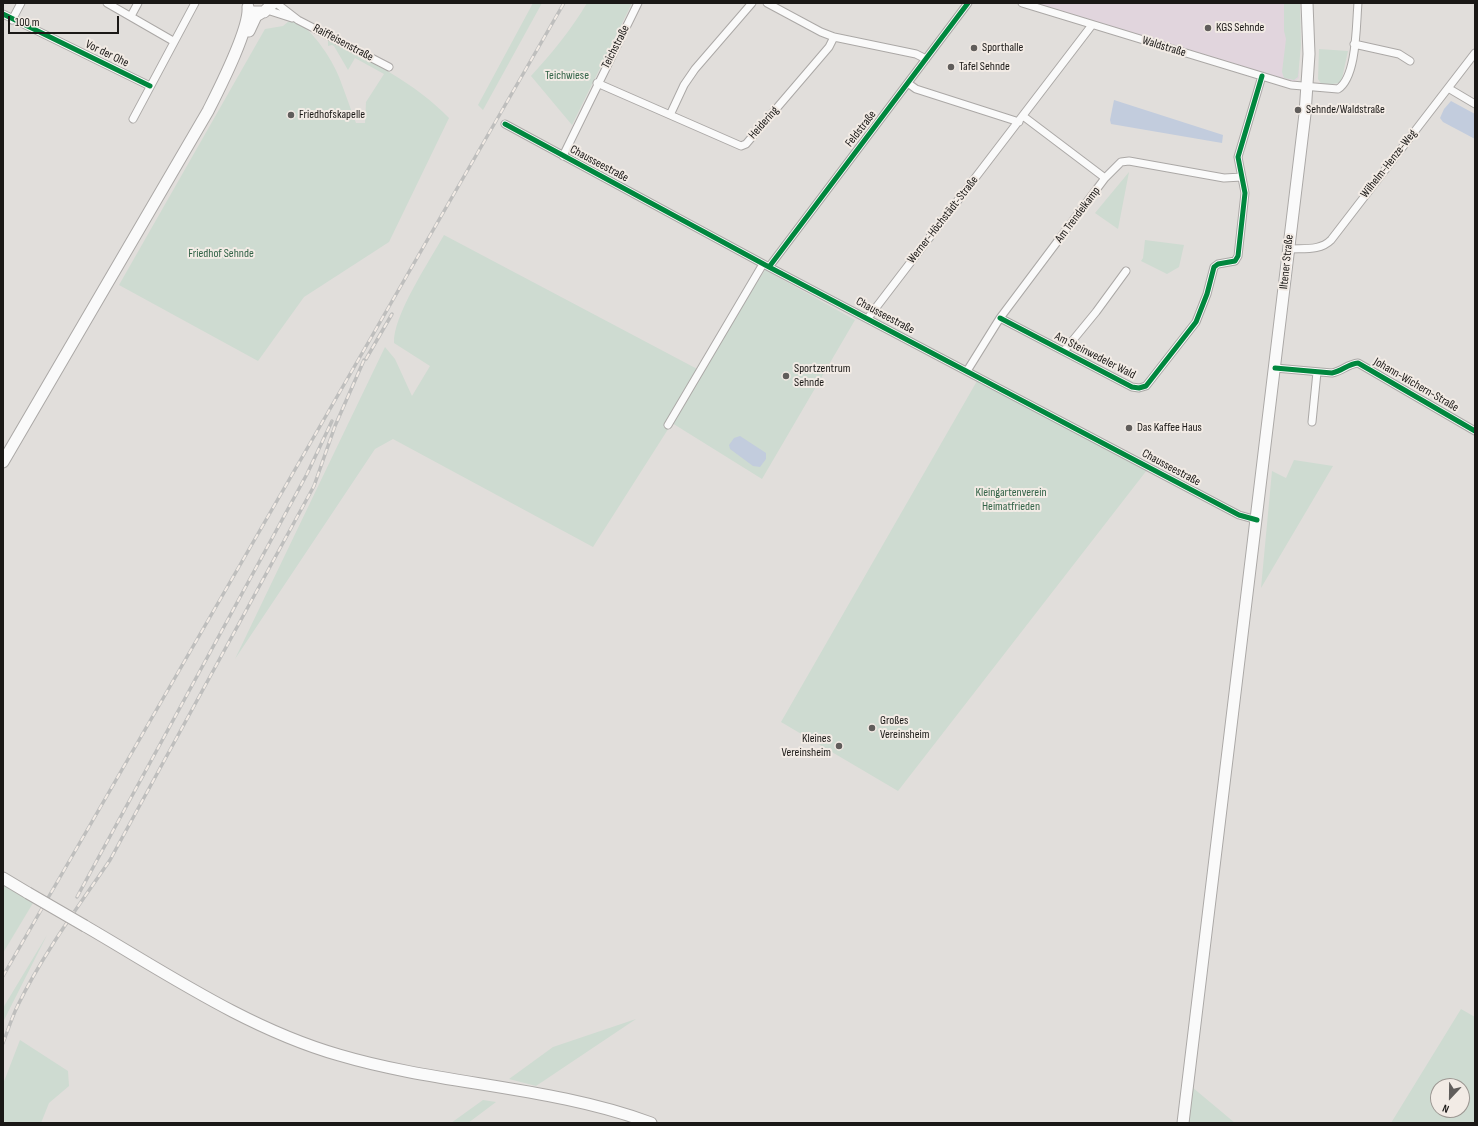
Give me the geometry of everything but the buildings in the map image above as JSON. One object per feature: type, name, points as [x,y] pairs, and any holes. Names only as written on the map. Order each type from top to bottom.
[{"type":"main road","name":"Iltener Straße","points":[[1183,1123],[1257,520],[1308,87],[1309,54],[1307,3]]},
{"type":"main road","points":[[247,5],[254,12],[267,9]]},
{"type":"main road","points":[[228,70],[247,20],[247,5]]},
{"type":"main road","points":[[3,462],[170,177],[208,110],[228,70],[243,46],[256,16],[267,9]]},
{"type":"main road","points":[[3,878],[226,1007],[282,1035],[306,1045],[340,1056],[379,1065],[579,1103],[651,1123]]},
{"type":"street","points":[[12,20],[21,3]]},
{"type":"street","points":[[107,3],[173,41]]},
{"type":"street","points":[[131,16],[138,3]]},
{"type":"street","points":[[133,119],[173,41],[195,3]]},
{"type":"street","name":"Raiffeisenstraße","points":[[276,3],[298,20]]},
{"type":"street","name":"Teichstraße","points":[[563,156],[638,3]]},
{"type":"street","points":[[670,115],[684,85],[695,69],[752,3]]},
{"type":"street","points":[[767,3],[821,32],[834,37],[916,54],[926,59]]},
{"type":"street","name":"Feldstraße","points":[[668,425],[766,266],[909,84],[968,3]]},
{"type":"street","name":"Waldstraße","points":[[1022,3],[1291,85],[1338,89],[1344,86],[1350,69],[1354,44]]},
{"type":"street","points":[[1358,3],[1354,44],[1399,54],[1410,61]]},
{"type":"street","name":"Raiffeisenstraße","points":[[267,9],[298,20],[389,67]]},
{"type":"street","name":"Vor der Ohe","points":[[3,14],[12,20],[150,86]]},
{"type":"street","name":"Werner-Höchstädt-Straße","points":[[868,318],[1092,25]]},
{"type":"street","name":"Heidering","points":[[597,84],[736,145],[746,144],[829,47],[834,37]]},
{"type":"street","name":"Wilhelm-Henze-Weg","points":[[1289,249],[1317,248],[1326,245],[1331,240],[1475,52]]},
{"type":"street","name":"Am Steinwedeler Wald","points":[[1000,318],[1132,387],[1139,388],[1146,386],[1196,322],[1207,294],[1211,272],[1214,267],[1218,264],[1235,261],[1238,256],[1245,193],[1238,157],[1262,76]]},
{"type":"street","points":[[909,84],[916,88],[1021,119],[1105,178]]},
{"type":"street","points":[[1448,88],[1475,104]]},
{"type":"street","name":"Chausseestraße","points":[[505,124],[766,266],[868,318],[1232,512],[1257,520]]},
{"type":"street","name":"Am Trendelkamp","points":[[967,371],[1000,318],[1105,178],[1121,162],[1129,161],[1224,178],[1242,177]]},
{"type":"street","points":[[1064,351],[1101,306],[1126,271]]},
{"type":"street","name":"Johann-Wichern-Straße","points":[[1275,368],[1332,373],[1340,372],[1351,364],[1358,363],[1475,431]]},
{"type":"street","points":[[1312,422],[1318,372]]},
{"type":"shaded area","name":"KGS Sehnde","points":[[1035,3],[1298,3],[1299,78],[1294,82]]},
{"type":"green space","points":[[533,3],[542,3],[483,110],[478,105]]},
{"type":"green space","name":"Teichwiese","points":[[587,3],[632,3],[572,125],[531,76],[561,41]]},
{"type":"green space","points":[[1284,3],[1300,3],[1301,45],[1298,77],[1294,80],[1284,78],[1282,72],[1286,39],[1284,31]]},
{"type":"green space","name":"Friedhof Sehnde","points":[[289,21],[296,22],[304,27],[312,34],[326,52],[339,77],[356,123],[365,123],[366,102],[384,74],[355,58],[348,70],[334,46],[328,46],[328,39],[376,64],[407,83],[436,105],[449,118],[389,242],[304,297],[258,361],[119,285],[265,29],[283,26]]},
{"type":"green space","points":[[1319,49],[1348,51],[1341,83],[1322,85],[1318,79]]},
{"type":"green space","points":[[1129,172],[1118,229],[1095,213]]},
{"type":"green space","points":[[444,235],[701,371],[765,270],[855,320],[762,479],[672,423],[593,547],[393,439],[375,449],[235,659],[385,347],[395,359],[412,396],[430,366],[394,343],[395,332],[405,304]]},
{"type":"green space","points":[[1145,240],[1184,245],[1179,267],[1167,274],[1141,261],[1143,258]]},
{"type":"green space","name":"Kleingartenverein Heimatfrieden","points":[[977,381],[1147,470],[898,791],[781,722]]},
{"type":"green space","points":[[1294,460],[1333,466],[1261,588],[1272,471],[1286,478]]},
{"type":"green space","points":[[3,885],[33,903],[3,953]]},
{"type":"green space","points":[[47,935],[3,1022],[3,1008]]},
{"type":"green space","points":[[1461,1009],[1475,1017],[1475,1123],[1391,1123]]},
{"type":"green space","points":[[636,1019],[536,1086],[509,1079],[553,1047]]},
{"type":"green space","points":[[20,1040],[68,1071],[69,1086],[49,1103],[41,1123],[3,1123],[3,1084]]},
{"type":"green space","points":[[1192,1087],[1235,1123],[1188,1123]]},
{"type":"green space","points":[[483,1100],[496,1102],[468,1123],[451,1123]]},
{"type":"water","points":[[1114,100],[1223,135],[1222,143],[1111,124],[1110,120]]},
{"type":"water","points":[[1451,101],[1475,114],[1475,139],[1443,122],[1440,118],[1444,109]]},
{"type":"water","points":[[740,436],[766,453],[766,459],[760,467],[753,466],[730,449],[729,445],[734,438]]},
{"type":"railway","points":[[3,976],[564,3]]},
{"type":"railway","points":[[366,359],[392,314]]},
{"type":"railway","points":[[3,1043],[16,1010],[38,967],[110,860],[314,486],[335,426],[364,360]]},
{"type":"railway","points":[[77,897],[307,474],[332,421]]},
{"type":"cycle path","points":[[769,267],[968,3]]},
{"type":"cycle path","points":[[3,14],[150,86]]},
{"type":"cycle path","points":[[1000,318],[1132,387],[1139,388],[1146,386],[1196,322],[1207,294],[1214,267],[1218,264],[1235,261],[1238,256],[1245,193],[1238,157],[1262,76]]},
{"type":"cycle path","points":[[505,124],[769,267],[1239,515],[1257,520]]},
{"type":"cycle path","points":[[1275,368],[1332,373],[1358,363],[1475,431]]},
{"type":"place","name":"KGS Sehnde","points":[[1208,28]]},
{"type":"place","name":"Sporthalle","points":[[974,48]]},
{"type":"place","name":"Tafel Sehnde","points":[[951,67]]},
{"type":"place","name":"Sehnde/Waldstraße","points":[[1298,110]]},
{"type":"place","name":"Friedhofskapelle","points":[[291,115]]},
{"type":"place","name":"Sportzentrum Sehnde","points":[[786,376]]},
{"type":"place","name":"Das Kaffee Haus","points":[[1129,428]]},
{"type":"place","name":"Großes Vereinsheim","points":[[872,728]]},
{"type":"place","name":"Kleines Vereinsheim","points":[[839,746]]}]
